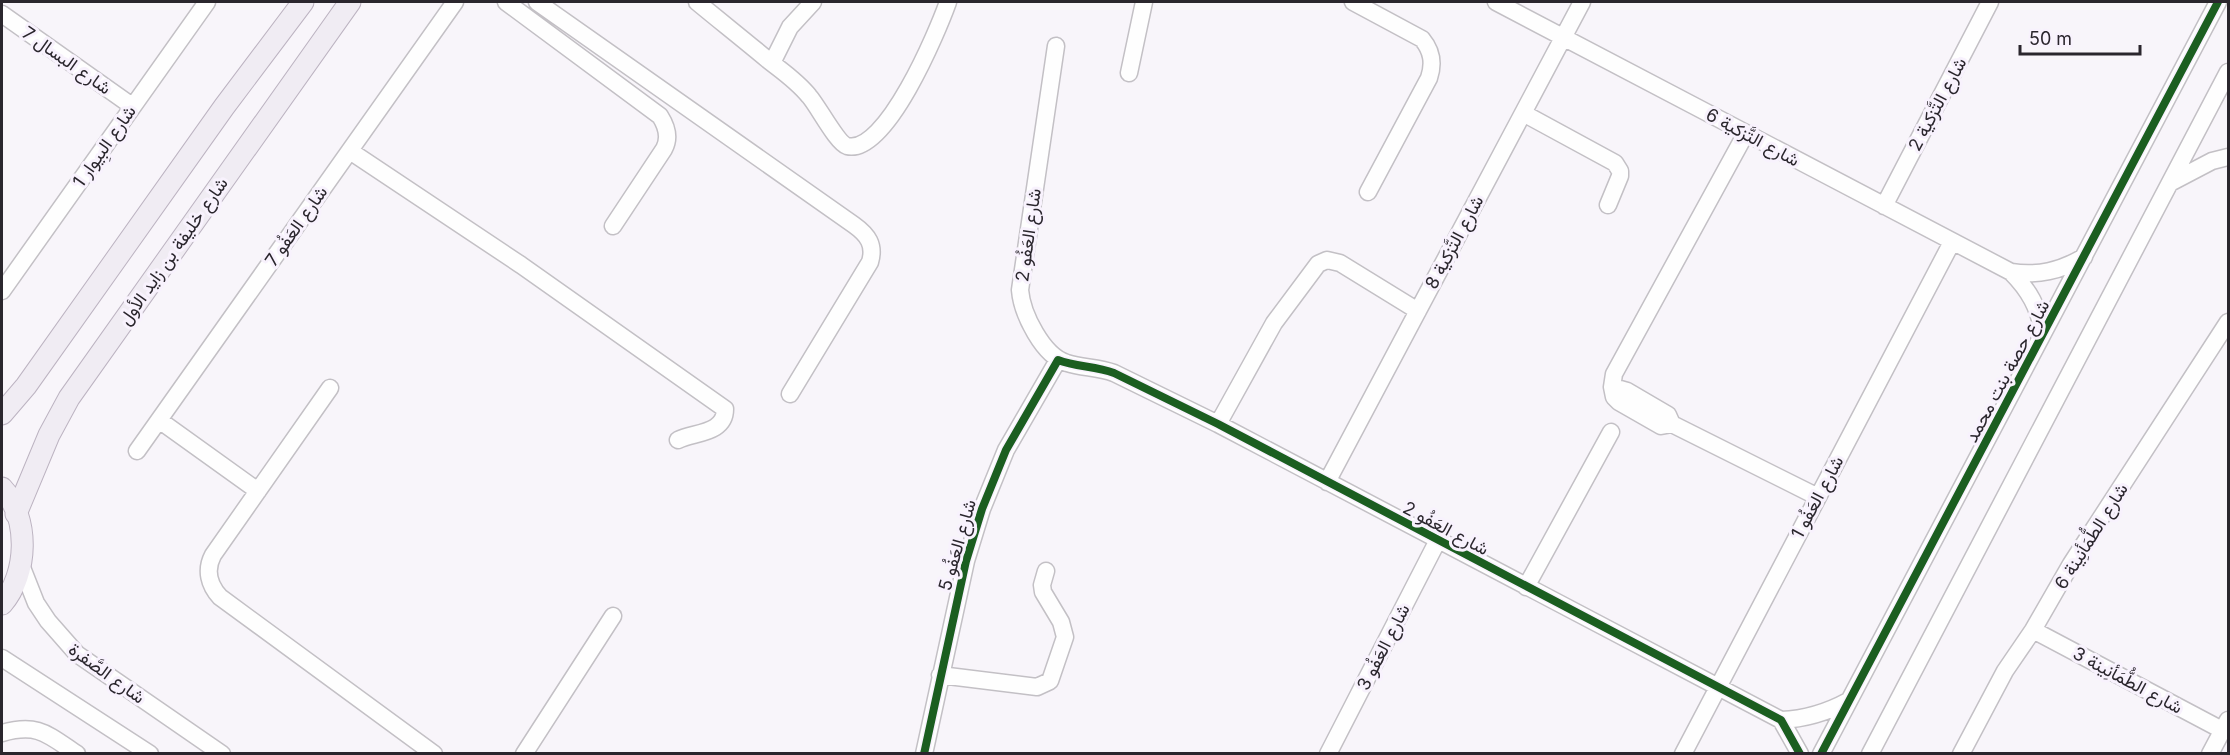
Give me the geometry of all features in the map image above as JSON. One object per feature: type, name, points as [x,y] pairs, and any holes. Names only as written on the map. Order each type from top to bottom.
[{"type":"main road","points":[[2,414],[26,386],[224,107],[303,2]]},
{"type":"main road","name":"شارع خليفة بن زايد الأول","points":[[16,513],[49,435],[69,398],[350,2]]},
{"type":"main road","points":[[2,488],[16,513],[23,548],[15,584],[2,604]]},
{"type":"street","name":"شارع البِيوار 1","points":[[2,291],[207,2]]},
{"type":"street","name":"شارع العَفُو 7","points":[[137,451],[455,2]]},
{"type":"street","points":[[506,2],[660,116],[665,125],[668,136],[664,150],[613,226]]},
{"type":"street","points":[[537,2],[868,237],[872,249],[870,262],[790,394]]},
{"type":"street","points":[[697,2],[796,82],[820,109],[838,140],[846,146],[857,146],[874,134],[896,109],[926,56],[948,2]]},
{"type":"street","points":[[772,63],[790,27],[813,2]]},
{"type":"street","points":[[1129,73],[1144,2]]},
{"type":"street","name":"شارع التَّزكية 6","points":[[1496,2],[2011,272],[2024,274],[2049,272],[2084,257]]},
{"type":"street","name":"شارع التَّزكية 8","points":[[1327,482],[1582,2]]},
{"type":"street","name":"شارع التَّزكية 2","points":[[1884,206],[1990,2]]},
{"type":"street","name":"شارع حصة بنت محمد","points":[[1821,753],[2218,2]]},
{"type":"street","points":[[1360,3],[1422,39],[1429,50],[1432,63],[1429,78],[1368,192]]},
{"type":"street","name":"شارع البسال 7","points":[[2,14],[132,106]]},
{"type":"street","name":"شارع العَفُو 2","points":[[1056,46],[1020,290],[1022,306],[1029,323],[1058,360],[1114,373],[1218,424],[1781,720]]},
{"type":"street","points":[[1870,753],[2229,72]]},
{"type":"street","points":[[1523,113],[1615,163],[1620,176],[1608,205]]},
{"type":"street","points":[[1746,133],[1614,374],[1612,382],[1614,391],[1620,389],[1627,391],[1668,415],[1672,424],[1818,497]]},
{"type":"street","points":[[350,151],[521,265],[724,409],[722,421],[709,432],[690,434],[678,440]]},
{"type":"street","points":[[2170,183],[2212,162],[2229,157]]},
{"type":"street","name":"شارع العَفُو 1","points":[[1683,753],[1952,242]]},
{"type":"street","points":[[1218,424],[1274,323],[1317,264],[1327,260],[1340,263],[1418,311]]},
{"type":"street","name":"شارع التَّزكية 6","points":[[2011,272],[2029,294],[2041,320],[2043,333]]},
{"type":"street","name":"شارع الطُّمَأنِينة 6","points":[[1961,753],[2005,671],[2033,630],[2071,564],[2229,322]]},
{"type":"street","name":"شارع العَفُو 5","points":[[924,753],[966,561],[981,509],[1006,450],[1058,360]]},
{"type":"street","points":[[330,388],[210,560],[209,579],[215,592],[434,753]]},
{"type":"street","points":[[159,420],[258,491]]},
{"type":"street","points":[[1526,586],[1611,432]]},
{"type":"street","name":"شارع العَفُو 3","points":[[1328,753],[1438,540]]},
{"type":"street","name":"شارع الصَّفرة","points":[[21,565],[36,603],[76,654],[222,753]]},
{"type":"street","points":[[940,675],[1037,687],[1050,681],[1065,637],[1061,622],[1043,592],[1043,578],[1046,571]]},
{"type":"street","points":[[524,753],[613,616]]},
{"type":"street","name":"شارع الطُّمَأنِينة 3","points":[[2033,630],[2225,725]]},
{"type":"street","points":[[2,658],[150,753]]},
{"type":"street","points":[[1800,753],[1781,720],[1822,713],[1848,701]]},
{"type":"street","points":[[2210,753],[2225,725]]},
{"type":"street","points":[[2,733],[20,728],[36,730],[77,753]]},
{"type":"cycle path","points":[[1821,754],[2218,2]]},
{"type":"cycle path","points":[[924,754],[966,561],[982,509],[1006,450],[1058,360],[1114,373],[1218,424],[1781,720],[1800,754]]}]
